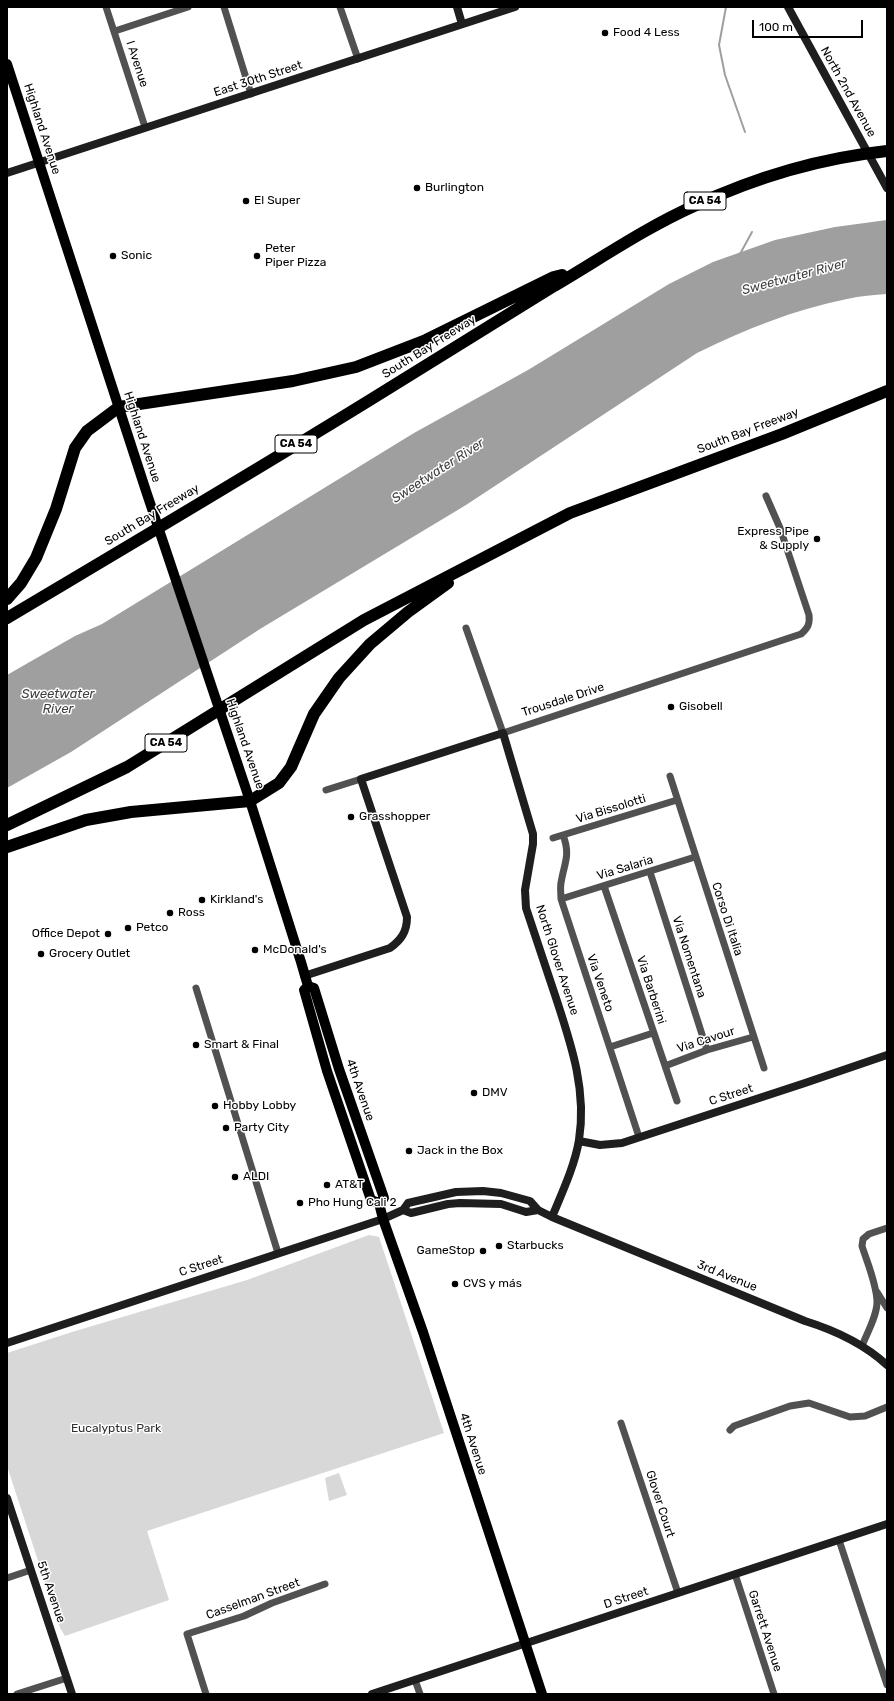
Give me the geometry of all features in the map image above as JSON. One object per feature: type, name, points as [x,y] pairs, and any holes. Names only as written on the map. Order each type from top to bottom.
[{"type":"highway","name":"South Bay Freeway","points":[[7,618],[369,401],[584,268],[694,206],[753,182],[797,168],[837,159],[887,151]]},
{"type":"highway","points":[[7,599],[21,583],[36,558],[56,509],[75,448],[87,431],[119,407],[293,381],[356,367],[426,340],[554,277],[584,268]]},
{"type":"highway","name":"South Bay Freeway","points":[[7,825],[126,767],[364,620],[570,513],[782,434],[887,391]]},
{"type":"highway","points":[[7,846],[91,819],[131,812],[250,801],[279,783],[291,767],[314,714],[339,678],[370,644],[408,612],[480,560]]},
{"type":"main road","name":"Highland Avenue","points":[[7,64],[146,491],[250,801],[299,955]]},
{"type":"main road","name":"4th Avenue","points":[[299,955],[306,981],[314,988],[339,1069],[384,1198],[379,1203],[383,1219],[423,1332],[524,1644],[542,1694]]},
{"type":"street","name":"I Avenue","points":[[106,7],[145,127]]},
{"type":"street","points":[[115,31],[188,7]]},
{"type":"street","points":[[224,7],[251,94]]},
{"type":"street","points":[[340,7],[358,59]]},
{"type":"street","points":[[456,7],[462,24]]},
{"type":"street","name":"East 30th Street","points":[[7,173],[515,7]]},
{"type":"street","name":"North 2nd Avenue","points":[[788,7],[885,185]]},
{"type":"street","name":"Trousdale Drive","points":[[326,790],[801,634],[806,630],[810,621],[809,615],[780,528],[766,496]]},
{"type":"street","name":"North Glover Avenue","points":[[466,628],[503,733],[533,834],[533,844],[525,890],[526,908],[574,1054],[581,1089],[582,1113],[579,1141],[570,1172],[552,1217]]},
{"type":"street","name":"Corso Di Italia","points":[[670,776],[764,1068]]},
{"type":"street","points":[[306,981],[390,948],[397,942],[405,931],[407,917],[361,779]]},
{"type":"street","name":"Via Bissolotti","points":[[553,838],[677,800]]},
{"type":"street","name":"Via Veneto","points":[[563,835],[568,855],[561,884],[561,899],[639,1137]]},
{"type":"street","name":"Via Salaria","points":[[561,899],[696,857]]},
{"type":"street","name":"Via Nomentana","points":[[650,872],[707,1050]]},
{"type":"street","name":"Via Barberini","points":[[604,886],[677,1101]]},
{"type":"street","points":[[196,988],[278,1253]]},
{"type":"street","points":[[610,1047],[653,1033]]},
{"type":"street","name":"Via Cavour","points":[[665,1066],[707,1050],[753,1037]]},
{"type":"street","name":"C Street","points":[[579,1141],[607,1145],[622,1142],[792,1088],[887,1055]]},
{"type":"street","name":"C Street","points":[[7,1343],[383,1219],[402,1210],[408,1203],[449,1193],[473,1190],[501,1193],[530,1201],[538,1210],[552,1217]]},
{"type":"street","name":"C Street","points":[[402,1210],[411,1213],[448,1204],[460,1203],[501,1204],[526,1212],[538,1210]]},
{"type":"street","name":"3rd Avenue","points":[[552,1217],[805,1321],[824,1327],[862,1346],[887,1365]]},
{"type":"street","points":[[862,1346],[876,1310],[877,1303],[875,1289],[862,1246],[862,1239],[869,1234],[887,1228]]},
{"type":"street","points":[[875,1289],[887,1308]]},
{"type":"street","points":[[730,1430],[734,1426],[790,1406],[809,1403],[850,1417],[865,1416],[887,1407]]},
{"type":"street","name":"Glover Court","points":[[621,1423],[678,1593]]},
{"type":"street","name":"5th Avenue","points":[[7,1498],[72,1694]]},
{"type":"street","name":"D Street","points":[[372,1694],[887,1524]]},
{"type":"street","points":[[839,1540],[887,1685]]},
{"type":"street","points":[[7,1578],[31,1570]]},
{"type":"street","name":"Garrett Avenue","points":[[735,1574],[774,1694]]},
{"type":"street","name":"Casselman Street","points":[[206,1694],[187,1634],[244,1616],[272,1603],[325,1584]]},
{"type":"street","points":[[17,1694],[67,1678]]},
{"type":"street","points":[[415,1680],[420,1694]]},
{"type":"green space","name":"Eucalyptus Park","points":[[369,1235],[379,1237],[444,1433],[147,1531],[169,1600],[65,1636],[60,1628],[7,1466],[7,1353],[247,1280]]},
{"type":"green space","points":[[339,1473],[347,1495],[329,1501],[325,1478]]},
{"type":"water","name":"Sweetwater River","points":[[887,220],[887,294],[852,298],[827,303],[770,321],[697,353],[466,505],[260,629],[71,752],[7,788],[7,675],[75,636],[102,624],[414,433],[528,370],[669,284],[713,262],[775,240],[835,227]]},
{"type":"waterway","points":[[726,7],[719,45],[725,75],[745,132]]},
{"type":"waterway","points":[[740,254],[752,232]]},
{"type":"place","name":"Food 4 Less","points":[[605,33]]},
{"type":"place","name":"Burlington","points":[[417,188]]},
{"type":"place","name":"El Super","points":[[246,201]]},
{"type":"place","name":"Sonic","points":[[113,256]]},
{"type":"place","name":"Peter Piper Pizza","points":[[257,256]]},
{"type":"place","name":"Express Pipe & Supply","points":[[817,539]]},
{"type":"place","name":"Gisobell","points":[[671,707]]},
{"type":"place","name":"Grasshopper","points":[[351,817]]},
{"type":"place","name":"Kirkland's","points":[[202,900]]},
{"type":"place","name":"Ross","points":[[170,913]]},
{"type":"place","name":"Petco","points":[[128,928]]},
{"type":"place","name":"Office Depot","points":[[108,934]]},
{"type":"place","name":"McDonald's","points":[[255,950]]},
{"type":"place","name":"Grocery Outlet","points":[[41,954]]},
{"type":"place","name":"Smart & Final","points":[[196,1045]]},
{"type":"place","name":"DMV","points":[[474,1093]]},
{"type":"place","name":"Hobby Lobby","points":[[215,1106]]},
{"type":"place","name":"Party City","points":[[226,1128]]},
{"type":"place","name":"Jack in the Box","points":[[409,1151]]},
{"type":"place","name":"ALDI","points":[[235,1177]]},
{"type":"place","name":"AT&T","points":[[327,1185]]},
{"type":"place","name":"Pho Hung Cali 2","points":[[300,1203]]},
{"type":"place","name":"Starbucks","points":[[499,1246]]},
{"type":"place","name":"GameStop","points":[[483,1251]]},
{"type":"place","name":"CVS y más","points":[[455,1284]]}]
